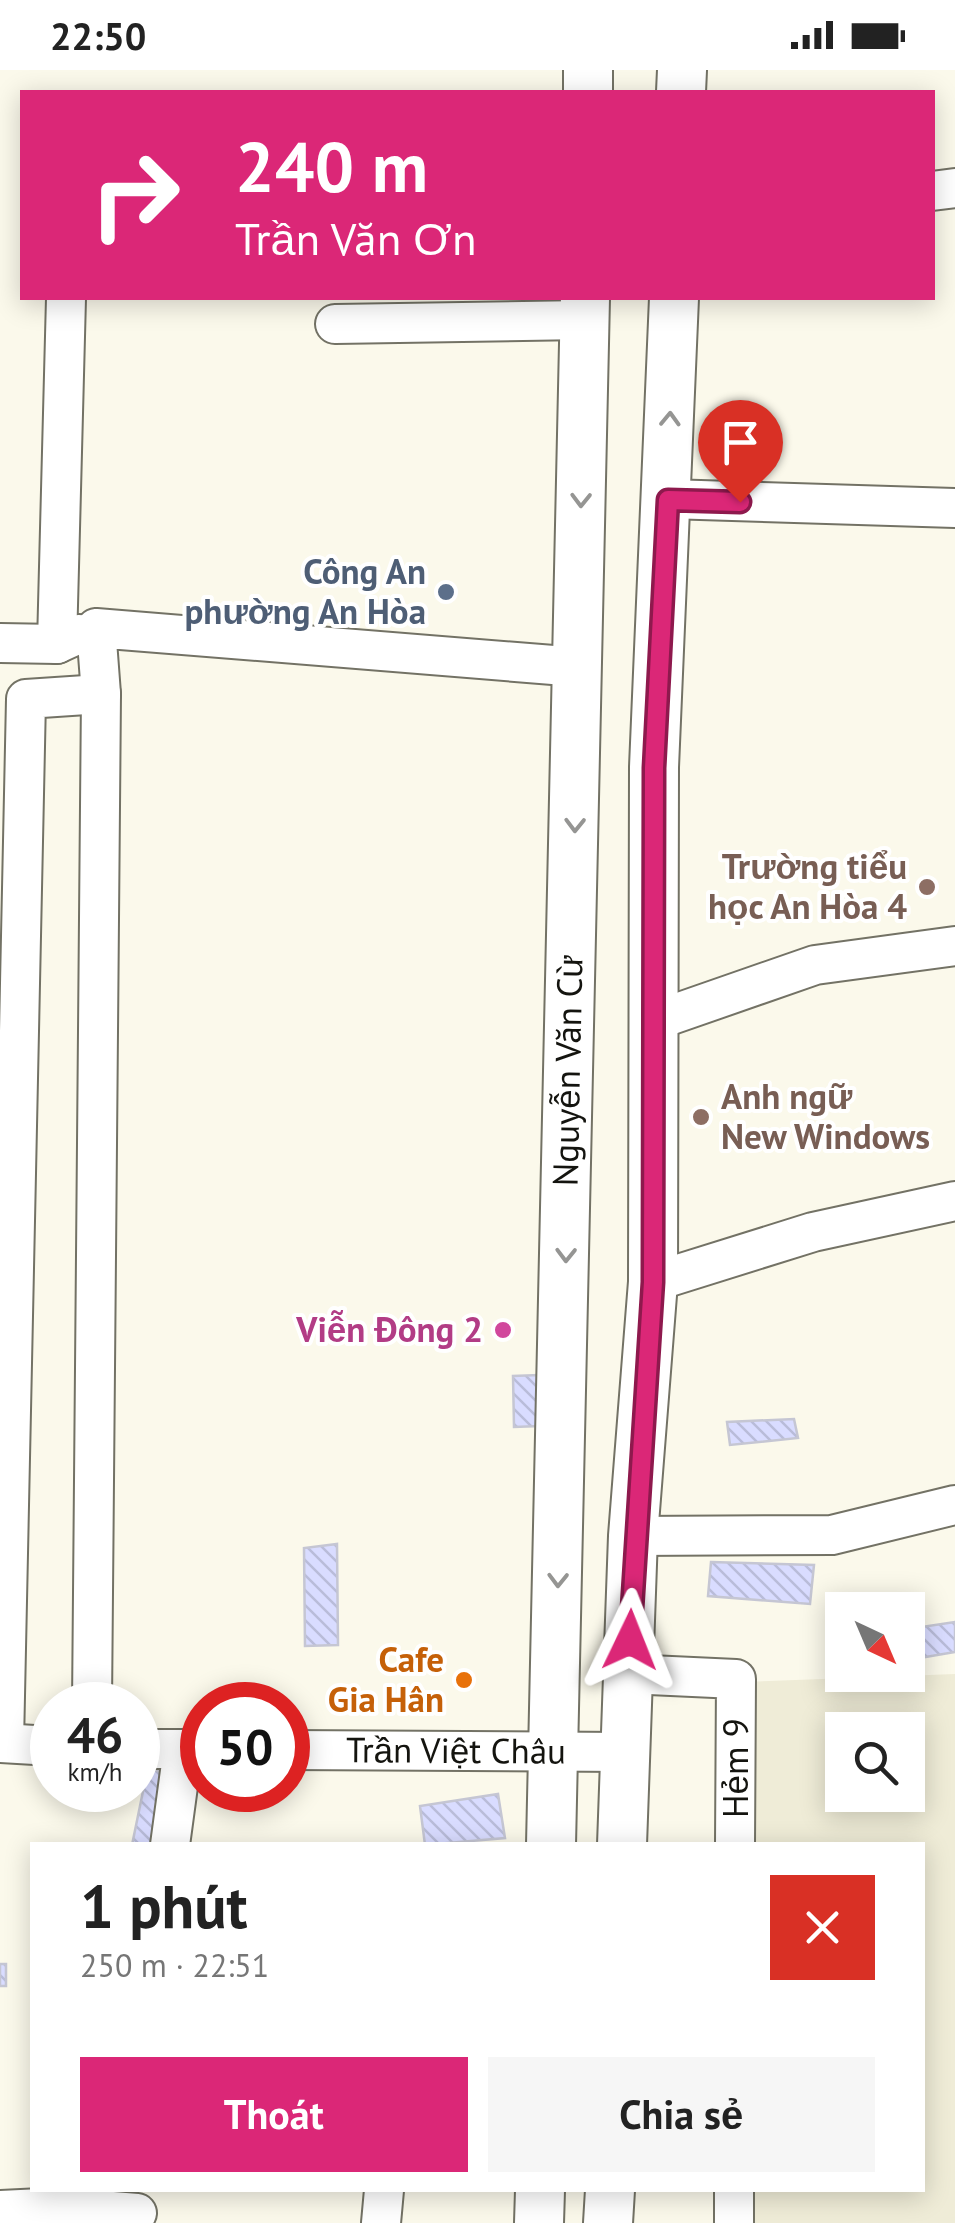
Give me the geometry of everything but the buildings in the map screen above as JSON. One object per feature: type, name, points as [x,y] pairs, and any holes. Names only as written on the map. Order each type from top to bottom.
[{"type":"main road","points":[[622,1842],[634,1536],[653,1282],[654,768],[674,300]]},
{"type":"main road","name":"Nguyễn Văn Cừ","points":[[551,1842],[584,309]]},
{"type":"main road","points":[[539,2223],[540,2192]]},
{"type":"main road","points":[[608,2223],[610,2192]]},
{"type":"street","points":[[57,644],[66,300]]},
{"type":"street","points":[[335,324],[584,309]]},
{"type":"street","points":[[668,500],[955,508]]},
{"type":"street","points":[[92,1682],[102,694],[96,628]]},
{"type":"street","points":[[0,643],[57,644],[96,628],[578,667]]},
{"type":"street","points":[[30,1745],[2,1743],[26,699],[102,694]]},
{"type":"street","points":[[654,1022],[815,964],[955,946]]},
{"type":"street","points":[[653,1282],[813,1232],[955,1201]]},
{"type":"street","points":[[634,1536],[832,1535],[955,1506]]},
{"type":"street","name":"Hẻm 9","points":[[628,1674],[736,1680],[736,1842]]},
{"type":"street","name":"Trần Việt Châu","points":[[310,1750],[626,1752]]},
{"type":"street","points":[[171,1842],[180,1803]]},
{"type":"street","points":[[381,2223],[384,2192]]},
{"type":"street","points":[[734,2192],[734,2223]]},
{"type":"street","points":[[0,2210],[62,2207],[137,2213]]},
{"type":"shaded area","points":[[955,1674],[955,2223],[739,2223],[740,2192],[925,2192],[925,1842],[742,1842],[743,1682],[825,1679],[825,1692],[925,1692],[925,1675]]},
{"type":"place","name":"Công An phường An Hòa","points":[[446,592]]},
{"type":"place","name":"Trường tiểu học An Hòa 4","points":[[927,887]]},
{"type":"place","name":"Anh ngữ New Windows","points":[[701,1117]]},
{"type":"place","name":"Viễn Đông 2","points":[[503,1330]]},
{"type":"place","name":"Cafe Gia Hân","points":[[464,1680]]},
{"type":"route","points":[[630,1640],[653,1282],[654,768],[668,500],[740,502]]}]
